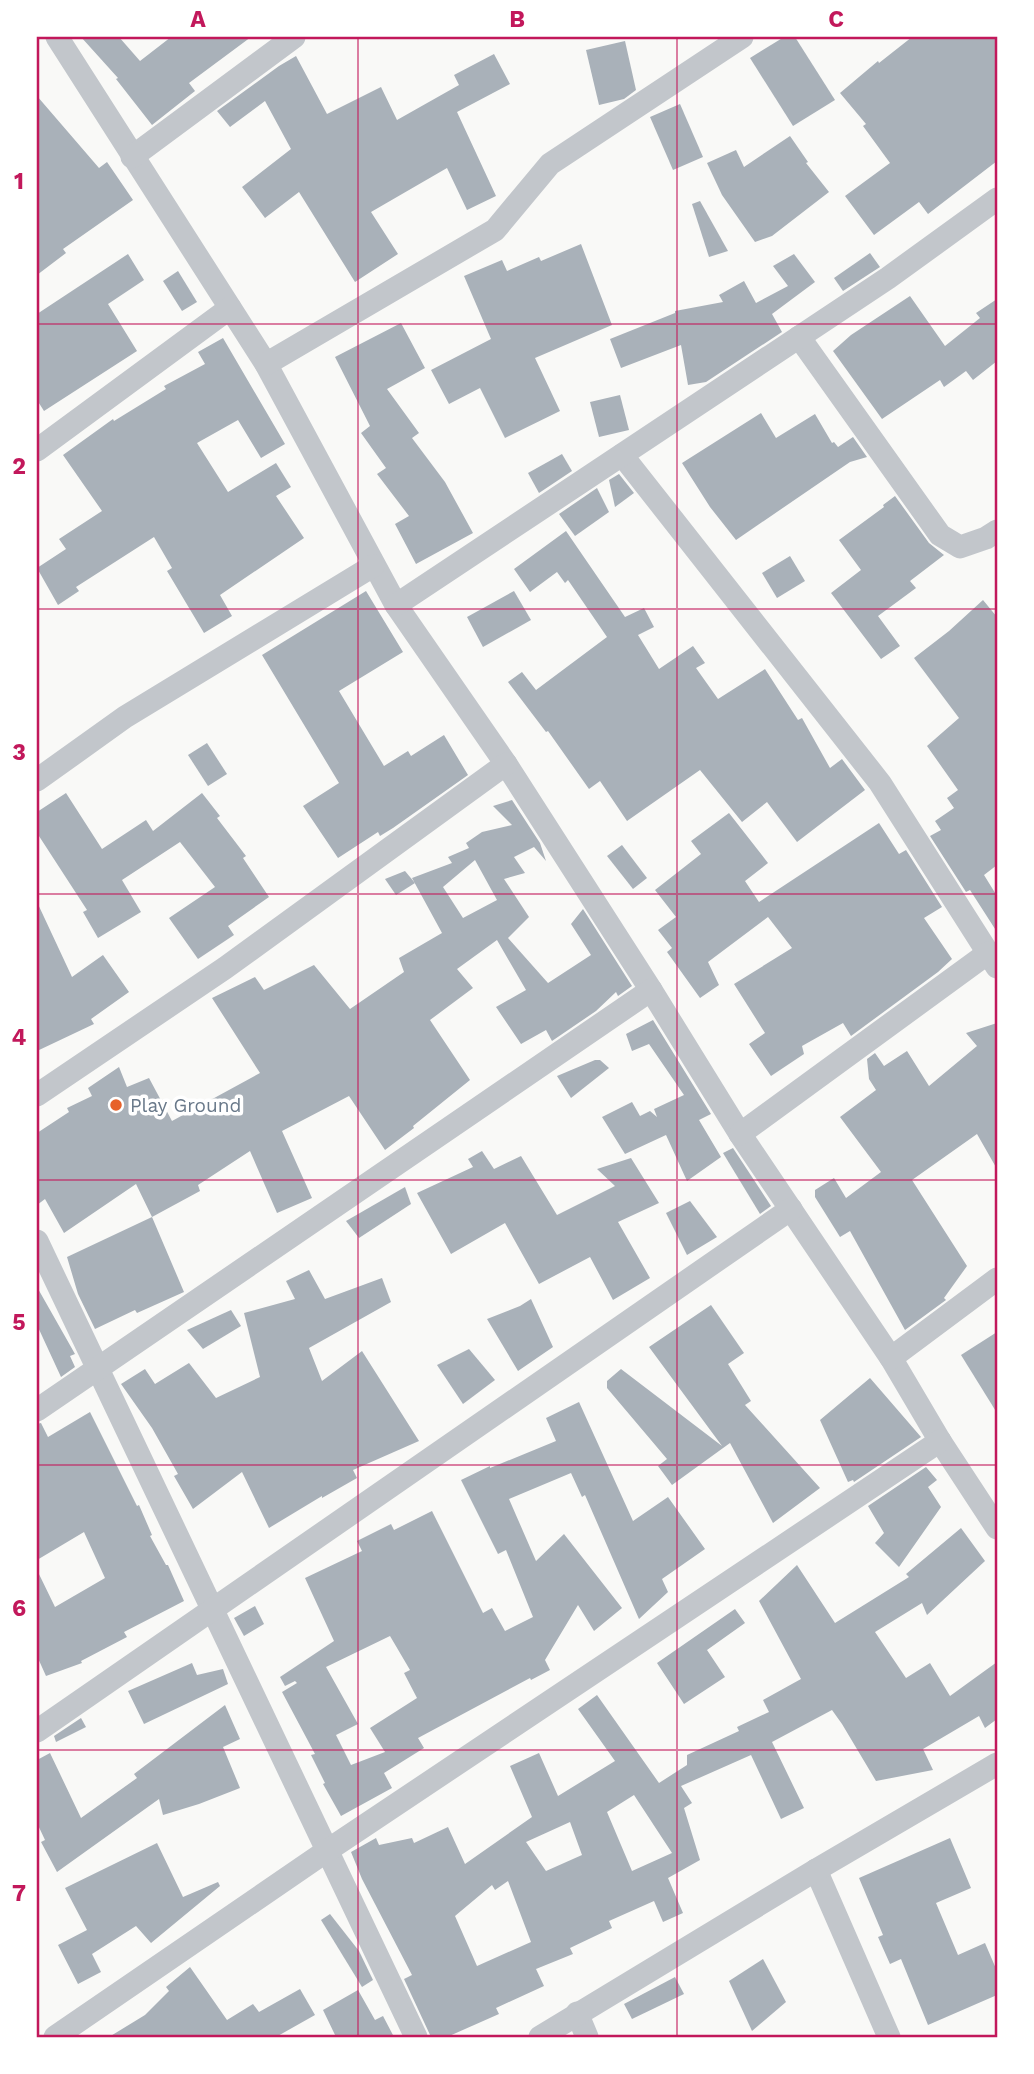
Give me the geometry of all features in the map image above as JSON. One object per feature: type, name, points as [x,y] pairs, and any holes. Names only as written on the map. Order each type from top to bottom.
[{"type":"street","points":[[57,37],[266,364],[396,605],[506,764],[740,1133],[891,1358],[940,1441],[997,1528]]},
{"type":"street","points":[[132,157],[294,37]]},
{"type":"street","points":[[266,364],[495,230],[550,164],[743,37]]},
{"type":"street","points":[[396,605],[888,278],[997,199]]},
{"type":"street","points":[[37,450],[230,308]]},
{"type":"street","points":[[799,337],[940,535],[960,547],[997,531]]},
{"type":"street","points":[[622,456],[880,783],[993,960],[740,1133]]},
{"type":"street","points":[[37,779],[125,717],[373,566]]},
{"type":"street","points":[[37,1095],[225,968],[506,764]]},
{"type":"street","points":[[37,1410],[651,990]]},
{"type":"street","points":[[37,1731],[791,1209]]},
{"type":"street","points":[[37,1241],[416,2037]]},
{"type":"street","points":[[891,1358],[997,1279]]},
{"type":"street","points":[[55,2037],[328,1850],[940,1441]]},
{"type":"street","points":[[540,2037],[997,1764]]},
{"type":"street","points":[[816,1870],[889,2037]]},
{"type":"street","points":[[577,2013],[587,2037]]},
{"type":"building","points":[[81,37],[119,37],[140,61],[171,37],[251,37],[189,83],[195,91],[152,125],[116,79],[118,78]]},
{"type":"building","points":[[784,37],[795,37],[835,100],[793,126],[750,58]]},
{"type":"building","points":[[912,37],[997,37],[997,161],[928,214],[919,202],[874,235],[845,196],[890,163],[863,126],[866,124],[840,93]]},
{"type":"building","points":[[625,41],[636,90],[624,99],[599,105],[586,50]]},
{"type":"building","points":[[494,54],[510,84],[457,112],[496,196],[467,210],[447,168],[371,212],[398,254],[355,282],[299,192],[265,218],[242,187],[291,149],[265,101],[230,127],[217,111],[296,56],[327,114],[381,87],[397,120],[459,85],[454,75]]},
{"type":"building","points":[[37,96],[99,168],[107,162],[133,200],[63,249],[66,253],[37,275]]},
{"type":"building","points":[[680,104],[703,157],[673,170],[650,117]]},
{"type":"building","points":[[790,136],[808,162],[806,163],[829,192],[772,236],[755,242],[722,195],[707,163],[736,150],[744,167]]},
{"type":"building","points":[[700,201],[728,251],[709,257],[692,204]]},
{"type":"building","points":[[581,244],[612,325],[535,358],[560,411],[505,438],[480,388],[449,404],[431,370],[491,339],[464,276],[502,260],[507,271],[539,257],[541,261]]},
{"type":"building","points":[[870,253],[880,267],[843,291],[834,278]]},
{"type":"building","points":[[128,254],[144,280],[108,304],[137,351],[44,411],[37,400],[37,314]]},
{"type":"building","points":[[794,254],[815,282],[772,314],[782,332],[706,382],[688,385],[681,345],[621,368],[610,339],[675,311],[723,302],[719,295],[744,281],[756,303],[788,286],[773,266]]},
{"type":"building","points":[[178,271],[197,302],[182,311],[163,281]]},
{"type":"building","points":[[910,296],[945,346],[980,318],[976,313],[997,299],[997,361],[973,380],[966,371],[944,387],[940,380],[882,419],[833,351],[851,335]]},
{"type":"building","points":[[401,323],[425,368],[387,389],[419,433],[412,438],[445,482],[473,533],[416,564],[395,524],[409,516],[377,474],[386,468],[361,433],[370,426],[335,357]]},
{"type":"building","points":[[223,338],[285,444],[261,458],[238,420],[197,443],[228,492],[276,463],[291,487],[276,496],[304,538],[220,595],[232,616],[204,633],[167,571],[172,568],[154,537],[76,587],[79,591],[58,605],[37,568],[66,549],[59,539],[102,511],[63,455],[113,419],[114,421],[166,389],[164,386],[205,364],[198,352]]},
{"type":"building","points":[[620,395],[629,430],[599,437],[590,402]]},
{"type":"building","points":[[761,413],[776,438],[815,414],[832,443],[838,447],[853,437],[867,457],[850,462],[736,540],[710,507],[682,463]]},
{"type":"building","points":[[562,454],[572,471],[539,493],[528,473]]},
{"type":"building","points":[[619,474],[634,493],[615,507],[609,480]]},
{"type":"building","points":[[597,488],[609,512],[575,536],[559,514]]},
{"type":"building","points":[[895,496],[929,543],[944,555],[910,581],[916,588],[878,616],[900,646],[881,659],[831,593],[861,570],[839,540]]},
{"type":"building","points":[[566,531],[625,617],[644,608],[654,627],[638,635],[659,669],[693,646],[705,663],[696,668],[718,699],[765,669],[798,720],[802,718],[830,768],[842,759],[865,790],[797,842],[767,802],[742,822],[700,770],[627,821],[600,781],[589,789],[548,731],[546,732],[508,682],[522,672],[536,690],[607,637],[568,580],[565,583],[557,572],[530,592],[514,569]]},
{"type":"building","points":[[790,556],[805,581],[777,598],[762,573]]},
{"type":"building","points":[[366,591],[403,652],[339,691],[384,766],[408,751],[411,756],[444,735],[468,775],[393,828],[380,836],[378,832],[338,858],[303,806],[339,783],[262,655]]},
{"type":"building","points":[[514,591],[531,620],[483,647],[467,617]]},
{"type":"building","points":[[983,600],[997,617],[997,865],[984,875],[997,896],[997,932],[970,890],[966,892],[930,836],[941,830],[935,821],[954,808],[947,798],[958,790],[927,746],[959,718],[914,658]]},
{"type":"building","points":[[207,743],[227,774],[208,786],[188,755]]},
{"type":"building","points":[[66,793],[102,849],[146,820],[153,831],[202,793],[246,856],[243,858],[269,897],[228,926],[234,935],[198,959],[169,918],[215,887],[180,842],[122,880],[141,912],[98,938],[83,912],[87,910],[37,833],[37,812]]},
{"type":"building","points":[[512,800],[540,843],[546,861],[534,847],[514,857],[525,873],[504,879],[529,917],[508,938],[548,983],[591,955],[571,924],[583,909],[632,986],[618,996],[616,992],[596,1011],[552,1041],[546,1030],[521,1044],[496,1007],[526,990],[497,940],[457,969],[473,988],[430,1020],[470,1080],[385,1150],[349,1096],[282,1131],[312,1198],[277,1213],[250,1151],[198,1185],[200,1191],[152,1217],[136,1184],[64,1233],[45,1199],[37,1205],[37,1133],[69,1112],[67,1108],[92,1096],[88,1088],[119,1067],[127,1087],[149,1078],[172,1121],[260,1073],[212,998],[255,977],[264,990],[314,965],[350,1009],[404,972],[399,958],[442,933],[412,878],[452,863],[448,857],[469,848],[466,843],[482,832],[512,825],[493,806]],"holes":[[[475,860],[497,900],[463,918],[443,887]]]},
{"type":"building","points":[[729,813],[768,863],[745,881],[759,902],[879,823],[899,854],[906,850],[942,907],[924,918],[952,959],[851,1036],[843,1023],[802,1046],[804,1054],[771,1076],[749,1044],[765,1033],[734,984],[792,948],[768,917],[708,962],[719,985],[700,998],[667,952],[672,948],[658,930],[676,917],[655,890],[701,854],[691,841]]},
{"type":"building","points":[[622,845],[647,878],[633,889],[607,856]]},
{"type":"building","points":[[405,871],[415,883],[396,895],[385,879]]},
{"type":"building","points":[[37,902],[72,977],[103,955],[129,992],[91,1019],[94,1024],[37,1051]]},
{"type":"building","points":[[653,1020],[711,1114],[699,1120],[721,1157],[687,1181],[666,1135],[625,1154],[602,1117],[632,1102],[640,1116],[650,1111],[657,1117],[654,1109],[684,1095],[649,1044],[632,1051],[626,1034]]},
{"type":"building","points":[[997,1023],[997,1169],[977,1134],[912,1180],[967,1266],[944,1298],[946,1300],[905,1330],[850,1231],[840,1237],[815,1197],[815,1190],[834,1178],[846,1198],[881,1172],[840,1117],[876,1090],[869,1079],[867,1059],[875,1053],[884,1066],[907,1051],[929,1086],[977,1046],[966,1033]]},
{"type":"building","points":[[600,1060],[609,1068],[571,1098],[557,1076]]},
{"type":"building","points":[[733,1148],[771,1206],[760,1214],[723,1153]]},
{"type":"building","points":[[482,1151],[494,1169],[521,1156],[557,1215],[615,1186],[597,1169],[631,1158],[659,1203],[618,1222],[650,1278],[613,1300],[590,1257],[539,1284],[505,1223],[451,1254],[417,1193],[473,1167],[468,1159]]},
{"type":"building","points":[[405,1187],[411,1204],[359,1238],[346,1221]]},
{"type":"building","points":[[690,1201],[717,1237],[687,1255],[666,1213]]},
{"type":"building","points":[[152,1217],[184,1292],[137,1313],[135,1310],[95,1329],[78,1294],[67,1257]]},
{"type":"building","points":[[309,1270],[325,1299],[382,1278],[391,1302],[309,1348],[322,1381],[362,1351],[419,1441],[353,1470],[357,1478],[269,1528],[242,1472],[193,1509],[174,1476],[178,1474],[152,1428],[121,1384],[145,1369],[155,1384],[189,1363],[216,1398],[260,1377],[244,1313],[295,1299],[286,1281]]},
{"type":"building","points":[[37,1287],[75,1354],[70,1356],[75,1367],[61,1377],[37,1325]]},
{"type":"building","points":[[531,1299],[553,1347],[518,1371],[487,1319]]},
{"type":"building","points":[[711,1305],[744,1353],[728,1364],[751,1401],[745,1405],[820,1488],[773,1523],[730,1443],[672,1485],[658,1466],[667,1459],[607,1388],[607,1381],[621,1369],[722,1446],[649,1347]]},
{"type":"building","points":[[231,1310],[241,1326],[203,1349],[187,1330]]},
{"type":"building","points":[[997,1332],[997,1413],[961,1355]]},
{"type":"building","points":[[469,1349],[495,1380],[463,1404],[437,1365]]},
{"type":"building","points":[[870,1378],[921,1437],[854,1482],[848,1482],[820,1420]]},
{"type":"building","points":[[579,1402],[633,1521],[668,1497],[705,1549],[662,1579],[668,1592],[639,1619],[585,1495],[582,1497],[571,1473],[509,1499],[536,1561],[564,1534],[622,1608],[594,1631],[578,1605],[545,1660],[550,1670],[418,1738],[424,1748],[384,1773],[392,1788],[341,1816],[323,1784],[325,1783],[311,1755],[315,1754],[282,1692],[297,1683],[295,1681],[285,1686],[280,1677],[334,1641],[305,1578],[362,1551],[357,1541],[391,1524],[394,1530],[432,1511],[483,1613],[492,1608],[505,1631],[533,1617],[506,1550],[498,1554],[461,1480],[556,1441],[546,1418]],"holes":[[[390,1636],[410,1670],[404,1673],[417,1698],[370,1728],[385,1752],[351,1765],[336,1735],[358,1724],[326,1667]]]},
{"type":"building","points":[[90,1412],[137,1506],[139,1505],[152,1535],[150,1536],[168,1565],[184,1601],[124,1632],[127,1637],[81,1661],[82,1663],[46,1676],[37,1656],[37,1570],[55,1607],[105,1578],[84,1532],[37,1560],[37,1424],[41,1423],[48,1437]]},
{"type":"building","points":[[926,1467],[937,1480],[928,1487],[941,1507],[899,1567],[875,1543],[884,1533],[868,1506]]},
{"type":"building","points":[[961,1528],[985,1561],[927,1615],[922,1603],[875,1632],[906,1678],[930,1663],[950,1696],[997,1662],[997,1719],[985,1728],[979,1716],[923,1749],[933,1770],[876,1781],[832,1710],[772,1742],[804,1808],[781,1819],[751,1755],[681,1786],[692,1803],[684,1808],[700,1860],[668,1878],[683,1913],[663,1922],[654,1901],[609,1921],[612,1928],[570,1948],[573,1954],[536,1969],[544,1986],[496,2008],[499,2014],[447,2037],[431,2037],[404,1979],[412,1975],[362,1879],[351,1852],[376,1838],[379,1845],[412,1838],[414,1843],[448,1827],[465,1864],[532,1817],[510,1766],[539,1753],[558,1796],[615,1761],[578,1709],[597,1695],[659,1783],[687,1765],[687,1755],[739,1731],[737,1727],[769,1712],[763,1700],[801,1679],[759,1601],[797,1565],[835,1623],[909,1577],[906,1574]],"holes":[[[634,1795],[672,1853],[632,1871],[607,1812]],[[570,1822],[582,1855],[546,1871],[526,1842]],[[508,1881],[531,1942],[477,1966],[455,1916],[492,1885],[495,1890]]]},
{"type":"building","points":[[255,1606],[264,1624],[244,1636],[234,1618]]},
{"type":"building","points":[[735,1609],[745,1623],[707,1650],[725,1677],[684,1704],[657,1663]]},
{"type":"building","points":[[192,1663],[197,1675],[223,1669],[228,1684],[144,1724],[128,1691]]},
{"type":"building","points":[[225,1705],[240,1739],[223,1747],[240,1788],[163,1815],[159,1799],[57,1872],[41,1842],[45,1840],[37,1823],[37,1760],[50,1753],[81,1818],[137,1778],[134,1774]]},
{"type":"building","points":[[81,1718],[86,1727],[56,1742],[54,1736]]},
{"type":"building","points":[[950,1838],[971,1888],[936,1903],[958,1955],[985,1943],[997,1971],[997,1995],[928,2025],[901,1959],[890,1964],[878,1937],[883,1935],[859,1878]]},
{"type":"building","points":[[157,1843],[183,1897],[218,1882],[220,1886],[151,1943],[136,1926],[92,1954],[101,1972],[78,1984],[58,1945],[87,1930],[65,1888]]},
{"type":"building","points":[[330,1914],[359,1951],[373,1980],[362,1987],[321,1920]]},
{"type":"building","points":[[763,1959],[786,2002],[752,2031],[729,1981]]},
{"type":"building","points":[[190,1967],[227,2020],[253,2004],[259,2012],[300,1989],[315,2015],[276,2037],[109,2037],[145,2015],[169,1991],[166,1987]]},
{"type":"building","points":[[675,1977],[684,1994],[632,2019],[624,2004]]},
{"type":"building","points":[[358,1990],[375,2020],[383,2016],[394,2037],[336,2037],[323,2010]]},
{"type":"place","name":"Play Ground","points":[[116,1105]]}]
